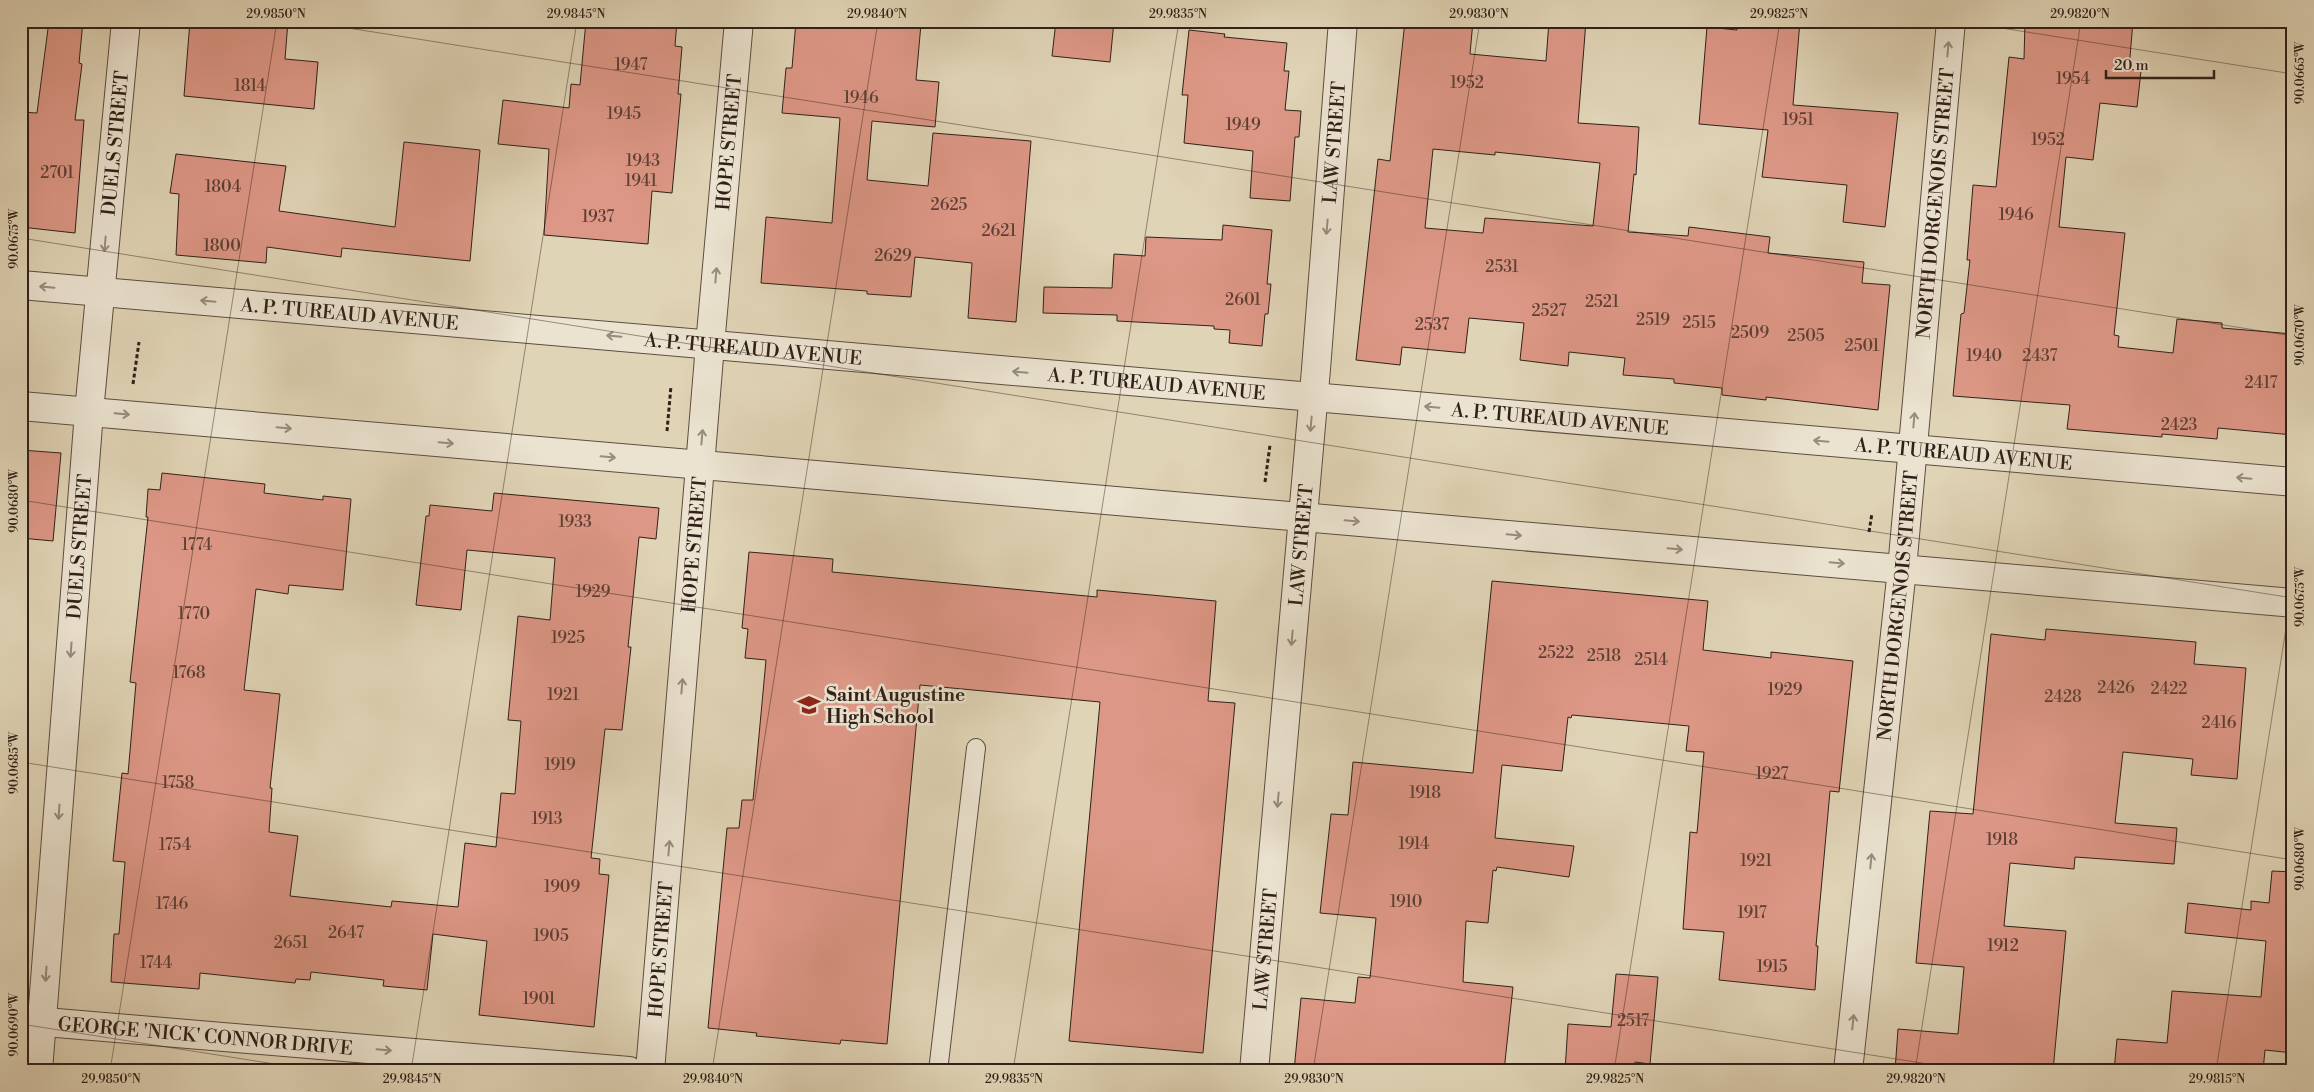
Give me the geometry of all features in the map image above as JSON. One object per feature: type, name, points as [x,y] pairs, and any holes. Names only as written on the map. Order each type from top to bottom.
[{"type":"street","name":"DUELS STREET","points":[[38,1071],[32,1021],[126,21]]},
{"type":"street","name":"HOPE STREET","points":[[650,1071],[710,345],[739,21]]},
{"type":"street","name":"LAW STREET","points":[[1254,1071],[1303,517],[1343,21]]},
{"type":"street","name":"NORTH DORGENOIS STREET","points":[[1848,1071],[1902,569],[1951,21]]},
{"type":"street","name":"A. P. TUREAUD AVENUE","points":[[21,284],[2293,482]]},
{"type":"street","points":[[21,406],[2293,603]]},
{"type":"street","name":"GEORGE 'NICK' CONNOR DRIVE","points":[[32,1021],[630,1071]]},
{"type":"lane","points":[[938,1071],[976,748]]},
{"type":"path","points":[[133,387],[139,342]]},
{"type":"path","points":[[667,432],[671,386]]},
{"type":"path","points":[[1264,485],[1270,445]]},
{"type":"building","points":[[49,21],[83,21],[79,63],[82,64],[75,120],[84,120],[75,233],[21,227],[21,112],[37,113]]},
{"type":"building","points":[[190,21],[288,21],[285,59],[318,62],[314,109],[184,96]]},
{"type":"building","points":[[586,21],[677,21],[675,46],[682,47],[678,94],[681,94],[672,193],[652,191],[648,244],[544,235],[549,149],[498,144],[503,100],[569,108],[571,84],[580,85]]},
{"type":"building","points":[[796,21],[896,21],[921,24],[916,80],[939,82],[935,127],[872,121],[867,180],[928,186],[933,133],[1031,141],[1016,322],[968,318],[972,263],[915,257],[911,297],[867,294],[867,291],[761,283],[766,217],[832,223],[840,118],[782,113],[786,68],[792,68]]},
{"type":"building","points":[[1056,21],[1114,21],[1110,62],[1052,56]]},
{"type":"building","points":[[1405,21],[1473,21],[1470,54],[1546,61],[1549,21],[1586,21],[1578,123],[1639,127],[1636,175],[1634,174],[1628,232],[1688,236],[1689,227],[1770,237],[1768,253],[1864,262],[1862,283],[1890,285],[1878,410],[1766,397],[1766,400],[1722,395],[1722,388],[1674,383],[1674,379],[1623,375],[1625,358],[1569,352],[1568,366],[1520,360],[1524,323],[1469,318],[1465,353],[1402,347],[1400,365],[1356,360],[1378,159],[1390,161]],"holes":[[[1433,149],[1495,155],[1495,152],[1600,163],[1593,226],[1485,218],[1483,233],[1425,228]]]},
{"type":"building","points":[[1738,21],[1800,21],[1793,105],[1898,113],[1885,227],[1843,222],[1847,185],[1762,177],[1768,130],[1699,124],[1707,27],[1737,30]]},
{"type":"building","points":[[2025,21],[2133,21],[2129,69],[2141,71],[2137,107],[2100,103],[2093,160],[2066,157],[2059,227],[2125,233],[2114,335],[2119,336],[2118,347],[2173,353],[2177,319],[2222,323],[2222,328],[2293,334],[2293,435],[2218,428],[2217,439],[2162,434],[2162,437],[2067,429],[2070,405],[1953,396],[1961,314],[1964,313],[1970,260],[1967,260],[1973,185],[1996,187],[2009,57],[2024,59]]},
{"type":"building","points":[[1189,30],[1225,34],[1224,37],[1287,43],[1284,71],[1289,71],[1285,110],[1301,111],[1299,137],[1295,137],[1290,201],[1250,198],[1253,151],[1184,143],[1188,95],[1182,95]]},
{"type":"building","points":[[404,142],[480,150],[470,261],[342,248],[341,257],[267,247],[266,263],[176,255],[179,194],[170,193],[176,154],[286,166],[279,211],[395,227]]},
{"type":"building","points":[[1223,225],[1272,230],[1267,284],[1271,284],[1268,314],[1265,314],[1262,346],[1229,343],[1230,330],[1214,329],[1214,326],[1117,321],[1117,315],[1043,313],[1044,287],[1112,288],[1114,254],[1145,256],[1146,237],[1222,240]]},
{"type":"building","points":[[21,450],[61,453],[53,541],[21,538]]},
{"type":"building","points":[[162,473],[265,484],[264,493],[323,500],[323,496],[351,499],[343,590],[289,585],[288,594],[256,589],[244,690],[280,694],[270,788],[272,788],[269,832],[298,836],[290,896],[391,907],[392,901],[458,907],[465,843],[496,847],[501,793],[515,794],[521,721],[508,720],[518,616],[550,620],[555,558],[467,550],[461,610],[416,605],[426,516],[429,516],[430,505],[492,511],[494,493],[659,508],[656,539],[639,537],[628,647],[631,647],[622,730],[605,729],[591,858],[600,859],[599,874],[609,875],[594,1027],[479,1015],[487,941],[433,934],[427,990],[383,986],[384,980],[311,972],[310,980],[296,979],[295,983],[200,973],[199,989],[111,982],[114,934],[119,934],[125,862],[113,861],[122,773],[128,774],[136,683],[130,682],[148,517],[146,517],[148,489],[160,490]]},
{"type":"building","points":[[749,552],[833,559],[832,572],[1097,597],[1097,590],[1216,601],[1208,701],[1235,703],[1203,1053],[1069,1041],[1100,702],[920,685],[887,1044],[841,1040],[840,1044],[756,1036],[757,1033],[708,1028],[727,828],[739,828],[742,800],[753,800],[766,660],[745,658],[748,629],[742,628]]},
{"type":"building","points":[[1492,581],[1708,601],[1703,650],[1771,658],[1771,652],[1853,661],[1839,792],[1830,791],[1816,946],[1818,946],[1815,990],[1719,980],[1724,932],[1683,929],[1690,832],[1697,833],[1704,752],[1686,751],[1689,726],[1572,715],[1571,718],[1568,717],[1562,771],[1502,765],[1495,838],[1574,846],[1569,877],[1497,867],[1496,871],[1493,870],[1488,923],[1466,921],[1463,982],[1513,987],[1504,1071],[1294,1071],[1301,998],[1355,1003],[1358,977],[1370,978],[1376,918],[1320,913],[1331,814],[1348,815],[1353,762],[1473,773]]},
{"type":"building","points":[[2046,629],[2196,642],[2194,664],[2246,668],[2237,779],[2191,775],[2193,759],[2123,752],[2115,823],[2177,828],[2174,864],[2075,857],[2074,869],[2010,863],[2004,926],[2066,931],[2053,1071],[1895,1071],[1898,1029],[1958,1034],[1964,967],[1916,963],[1930,811],[1973,814],[1991,634],[2045,640]]},
{"type":"building","points":[[2272,871],[2293,872],[2293,1053],[2265,1050],[2263,1071],[2114,1071],[2117,1039],[2167,1043],[2172,991],[2261,997],[2266,941],[2185,933],[2188,903],[2251,910],[2251,901],[2269,903]]},
{"type":"building","points":[[1616,974],[1658,977],[1650,1064],[1635,1062],[1634,1068],[1601,1064],[1601,1071],[1565,1071],[1568,1024],[1611,1027]]},
{"type":"place","name":"Saint Augustine High School","points":[[809,705]]}]
